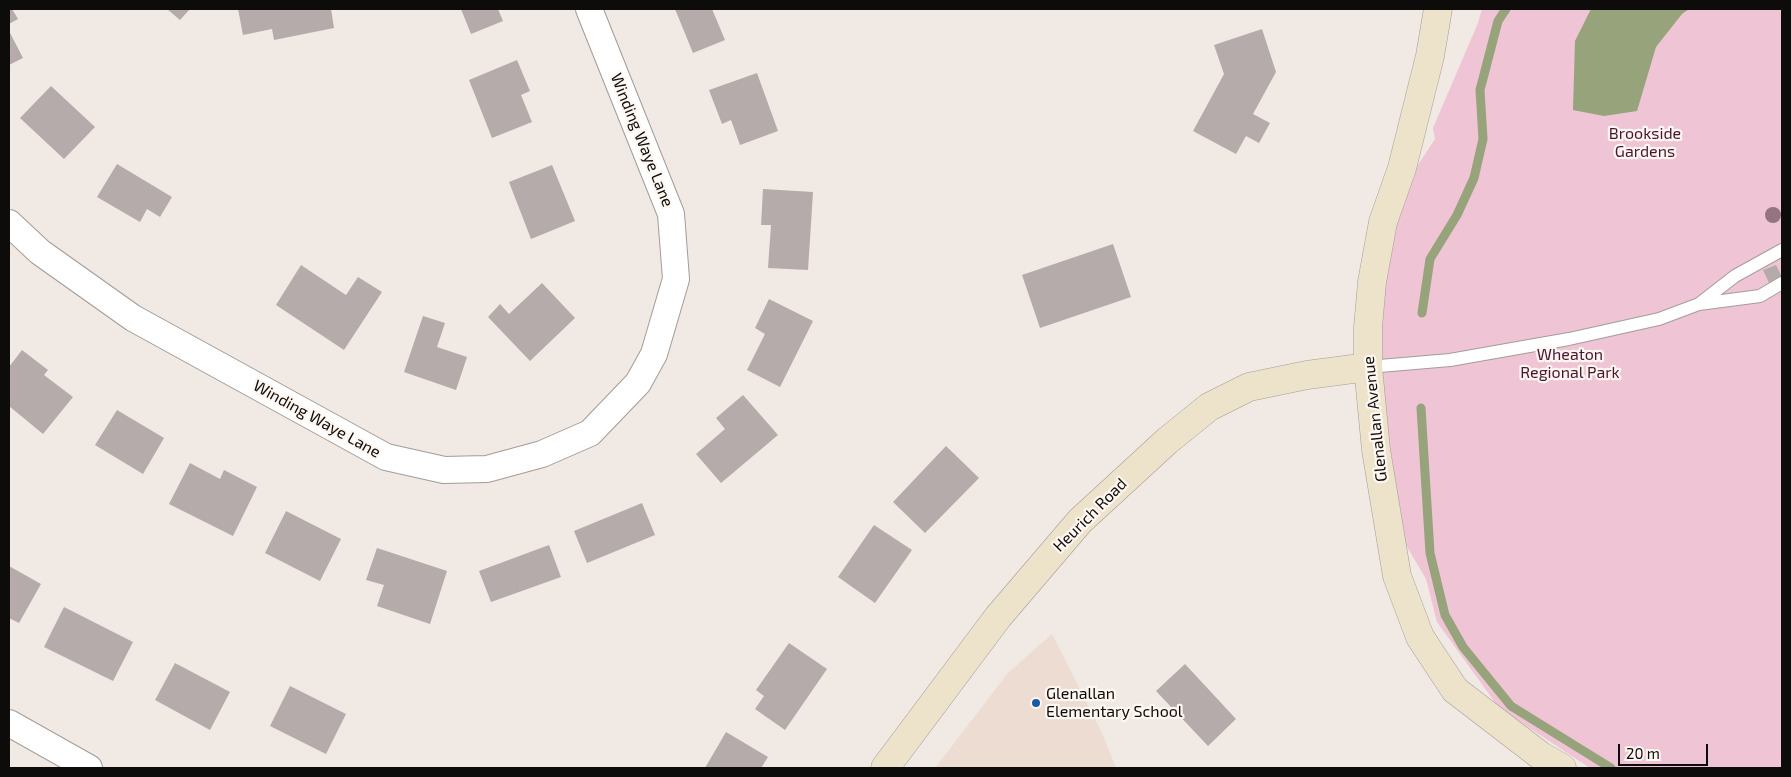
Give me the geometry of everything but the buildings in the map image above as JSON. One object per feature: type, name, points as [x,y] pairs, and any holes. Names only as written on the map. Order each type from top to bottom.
[{"type":"street","name":"Winding Waye Lane","points":[[9,223],[40,252],[133,318],[386,457],[444,470],[487,469],[542,454],[590,433],[638,383],[654,354],[676,279],[671,214],[589,9]]},
{"type":"street","name":"Glenallan Avenue","points":[[1438,9],[1430,56],[1402,168],[1383,222],[1372,282],[1368,327],[1368,367],[1376,450],[1397,576],[1420,637],[1455,690],[1541,756],[1562,768]]},
{"type":"street","name":"Heurich Road","points":[[885,768],[998,617],[1080,521],[1167,441],[1209,407],[1249,387],[1307,375],[1368,367]]},
{"type":"street","points":[[9,723],[88,768]]},
{"type":"lane","points":[[1699,304],[1735,276],[1782,250]]},
{"type":"lane","points":[[1368,367],[1450,360],[1569,339],[1659,319],[1699,304],[1760,296],[1782,283]]},
{"type":"shaded area","points":[[1591,9],[1689,9],[1682,14],[1656,47],[1637,111],[1604,116],[1573,110],[1575,41]]},
{"type":"shaded area","name":"Glenallan Elementary School","points":[[1052,634],[1102,733],[1116,768],[935,768],[1008,673]]},
{"type":"green space","name":"Wheaton Regional Park","points":[[1482,9],[1782,9],[1782,768],[1590,768],[1499,708],[1437,622],[1426,579],[1396,528],[1358,393],[1400,192],[1435,139],[1433,128],[1478,23]]},
{"type":"waterway","points":[[1422,313],[1430,259],[1457,215],[1474,178],[1483,139],[1480,90],[1498,21],[1506,9]]},
{"type":"waterway","points":[[1421,408],[1430,553],[1445,615],[1463,647],[1511,706],[1611,768]]},
{"type":"place","name":"Glenallan Elementary School","points":[[1036,703]]},
{"type":"park label","name":"Brookside Gardens","points":[[1645,143]]}]
